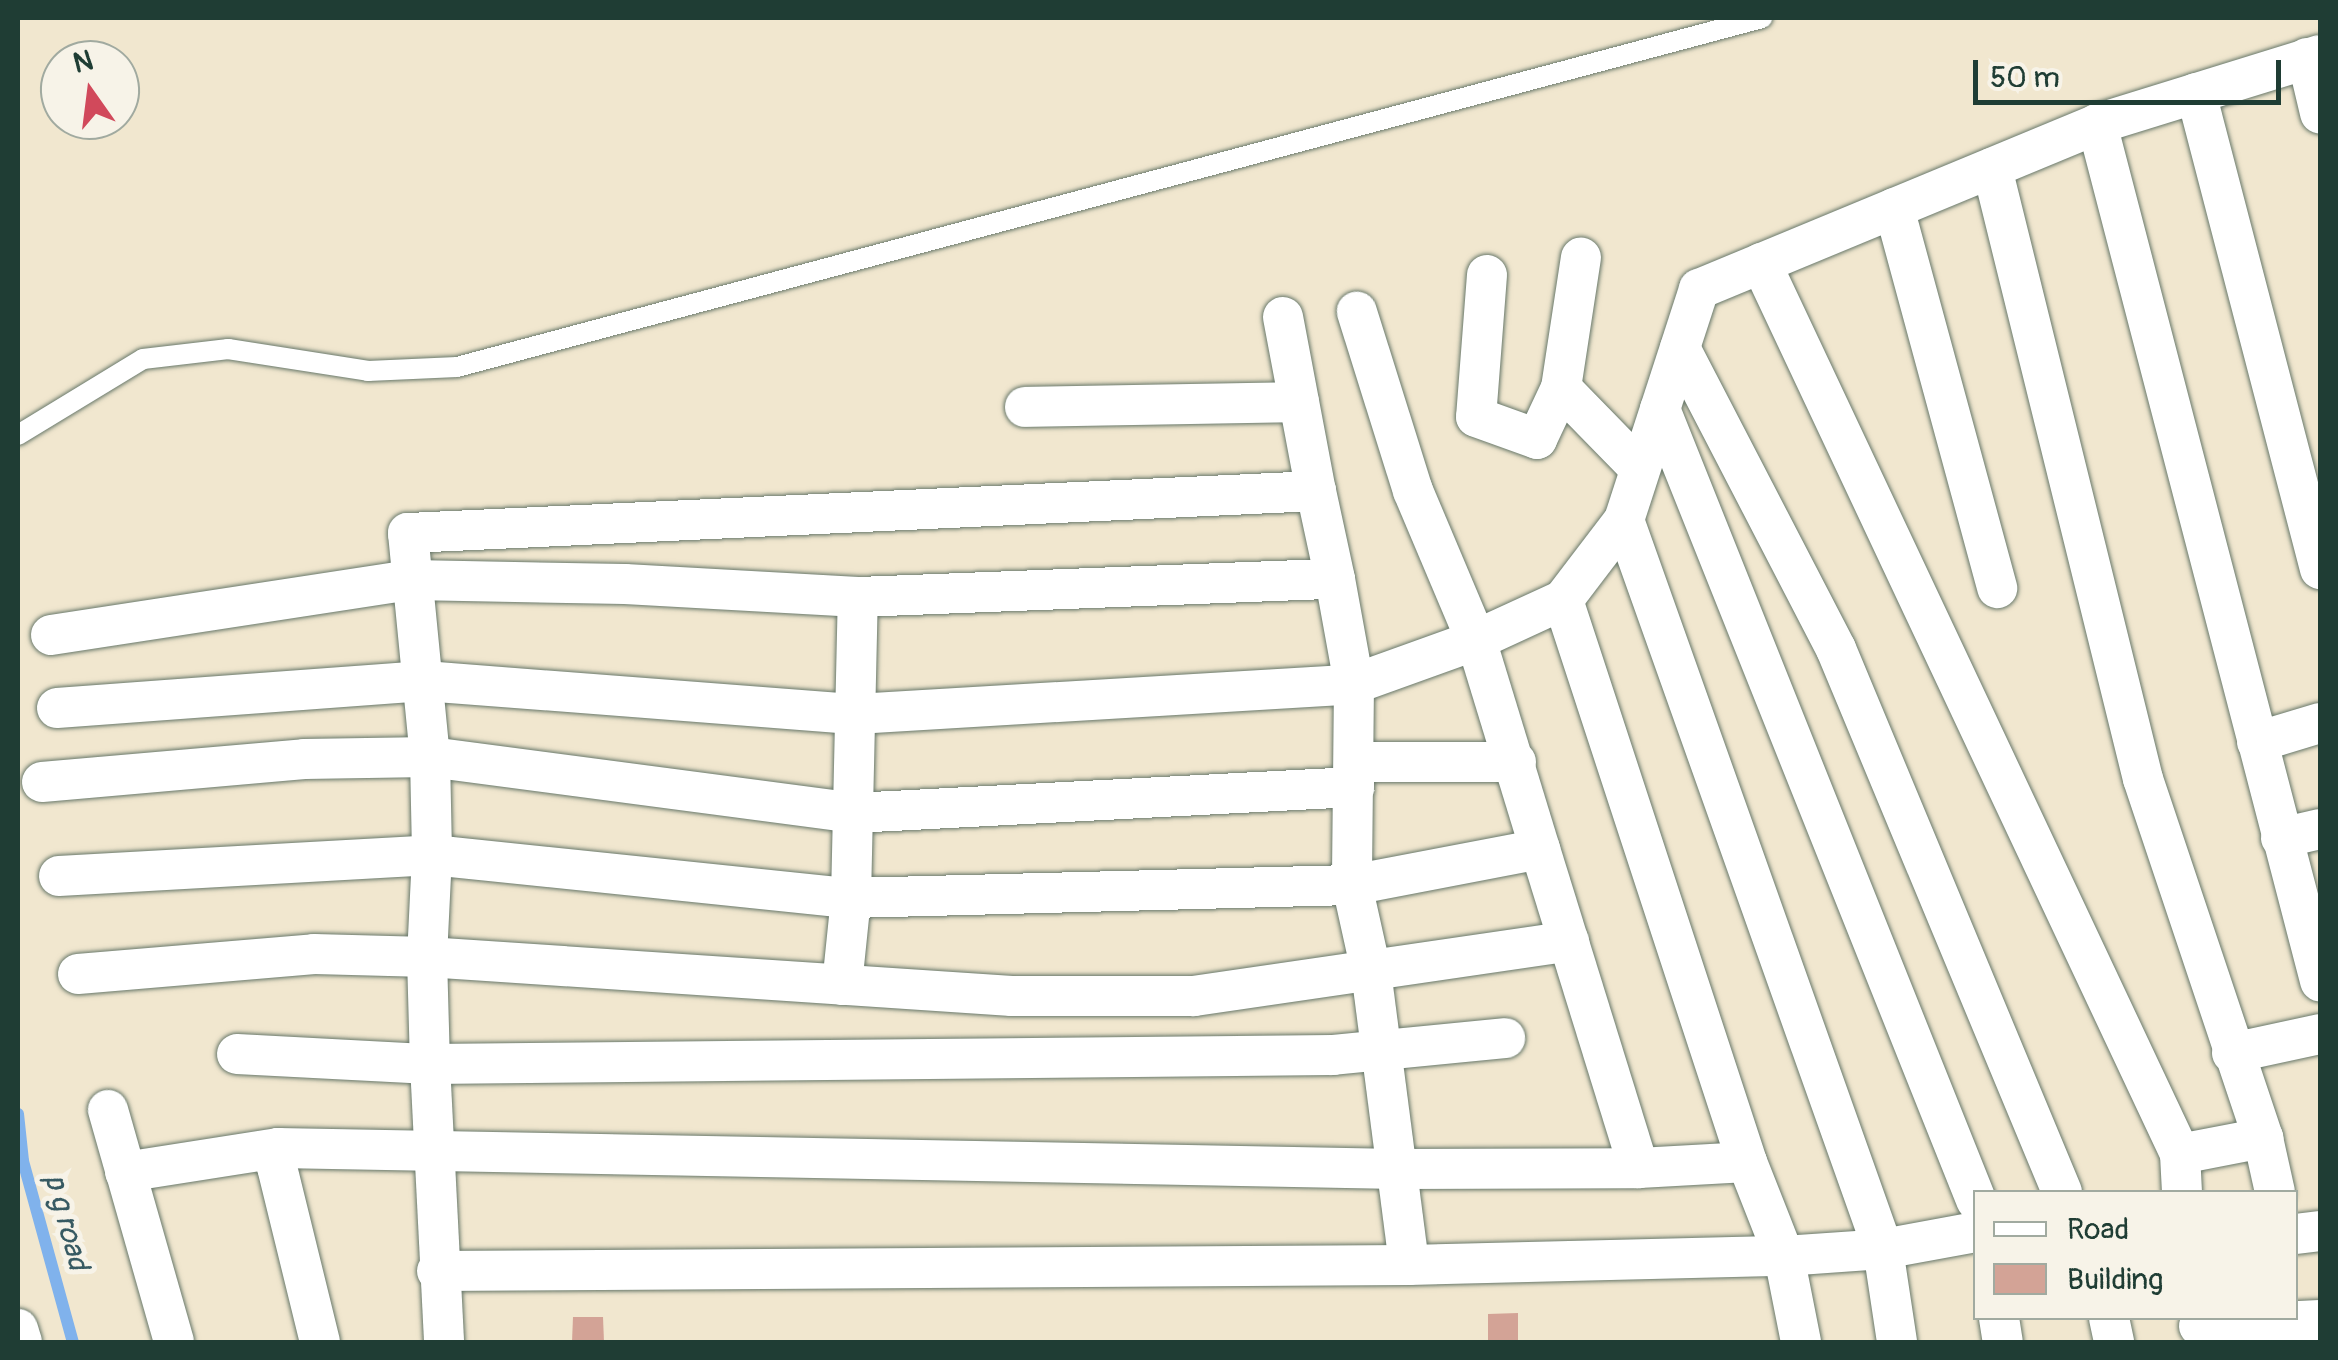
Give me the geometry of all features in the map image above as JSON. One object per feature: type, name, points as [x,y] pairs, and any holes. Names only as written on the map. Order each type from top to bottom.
[{"type":"street","points":[[57,708],[424,681],[856,714],[1354,684],[1476,640],[1563,600],[1624,520],[1698,290],[2097,124],[2314,56],[2320,114]]},
{"type":"street","points":[[2196,93],[2320,570]]},
{"type":"street","points":[[2097,124],[2281,838],[2314,936],[2320,981]]},
{"type":"street","points":[[1992,168],[2143,779],[2263,1138],[2275,1190]]},
{"type":"street","points":[[1894,208],[1998,588]]},
{"type":"street","points":[[1488,275],[1476,417],[1536,439],[1561,388],[1581,258]]},
{"type":"street","points":[[1761,264],[2181,1173],[2263,1138]]},
{"type":"street","points":[[1357,312],[1413,491],[1476,640],[1640,1168]]},
{"type":"street","points":[[42,782],[304,759],[430,757],[854,812],[1354,788],[1354,684],[1283,317]]},
{"type":"street","points":[[1680,348],[1836,649],[2061,1190]]},
{"type":"street","points":[[1561,388],[1640,469]]},
{"type":"street","points":[[1024,407],[1300,402]]},
{"type":"street","points":[[1660,409],[1973,1192]]},
{"type":"street","points":[[444,1342],[437,1271],[426,957],[432,855],[430,757],[408,533],[1316,491]]},
{"type":"street","points":[[1624,520],[1882,1249],[1897,1342]]},
{"type":"street","points":[[51,635],[412,580],[626,584],[858,597],[1336,578]]},
{"type":"street","points":[[842,985],[854,812],[858,597]]},
{"type":"street","points":[[1563,600],[1747,1162],[1784,1256],[1801,1342]]},
{"type":"street","points":[[2257,742],[2320,722]]},
{"type":"street","points":[[1354,762],[1516,762]]},
{"type":"street","points":[[1354,762],[1352,886],[1371,971],[1409,1265]]},
{"type":"street","points":[[2281,838],[2320,828]]},
{"type":"street","points":[[60,876],[432,855],[850,898],[1352,886],[1540,849]]},
{"type":"street","points":[[78,974],[314,954],[426,957],[1012,996],[1194,996],[1570,942]]},
{"type":"street","points":[[2232,1053],[2320,1034]]},
{"type":"street","points":[[236,1054],[430,1064],[1333,1055],[1505,1038]]},
{"type":"street","points":[[108,1110],[174,1342]]},
{"type":"street","points":[[125,1172],[278,1148],[1399,1168],[1640,1168],[1747,1162]]},
{"type":"street","points":[[278,1148],[278,1167],[320,1342]]},
{"type":"street","points":[[437,1271],[1409,1265],[1784,1256],[1882,1249],[1973,1233]]},
{"type":"street","points":[[2200,1328],[2320,1320]]},
{"type":"street","points":[[18,1329],[22,1342]]},
{"type":"lane","points":[[18,435],[144,359],[228,349],[368,372],[457,367],[1762,18]]},
{"type":"building","points":[[1518,1313],[1518,1342],[1488,1342],[1488,1314]]},
{"type":"building","points":[[573,1317],[603,1317],[604,1342],[572,1342]]},
{"type":"waterway","name":"p g road","points":[[18,1114],[23,1161],[73,1342]]}]
